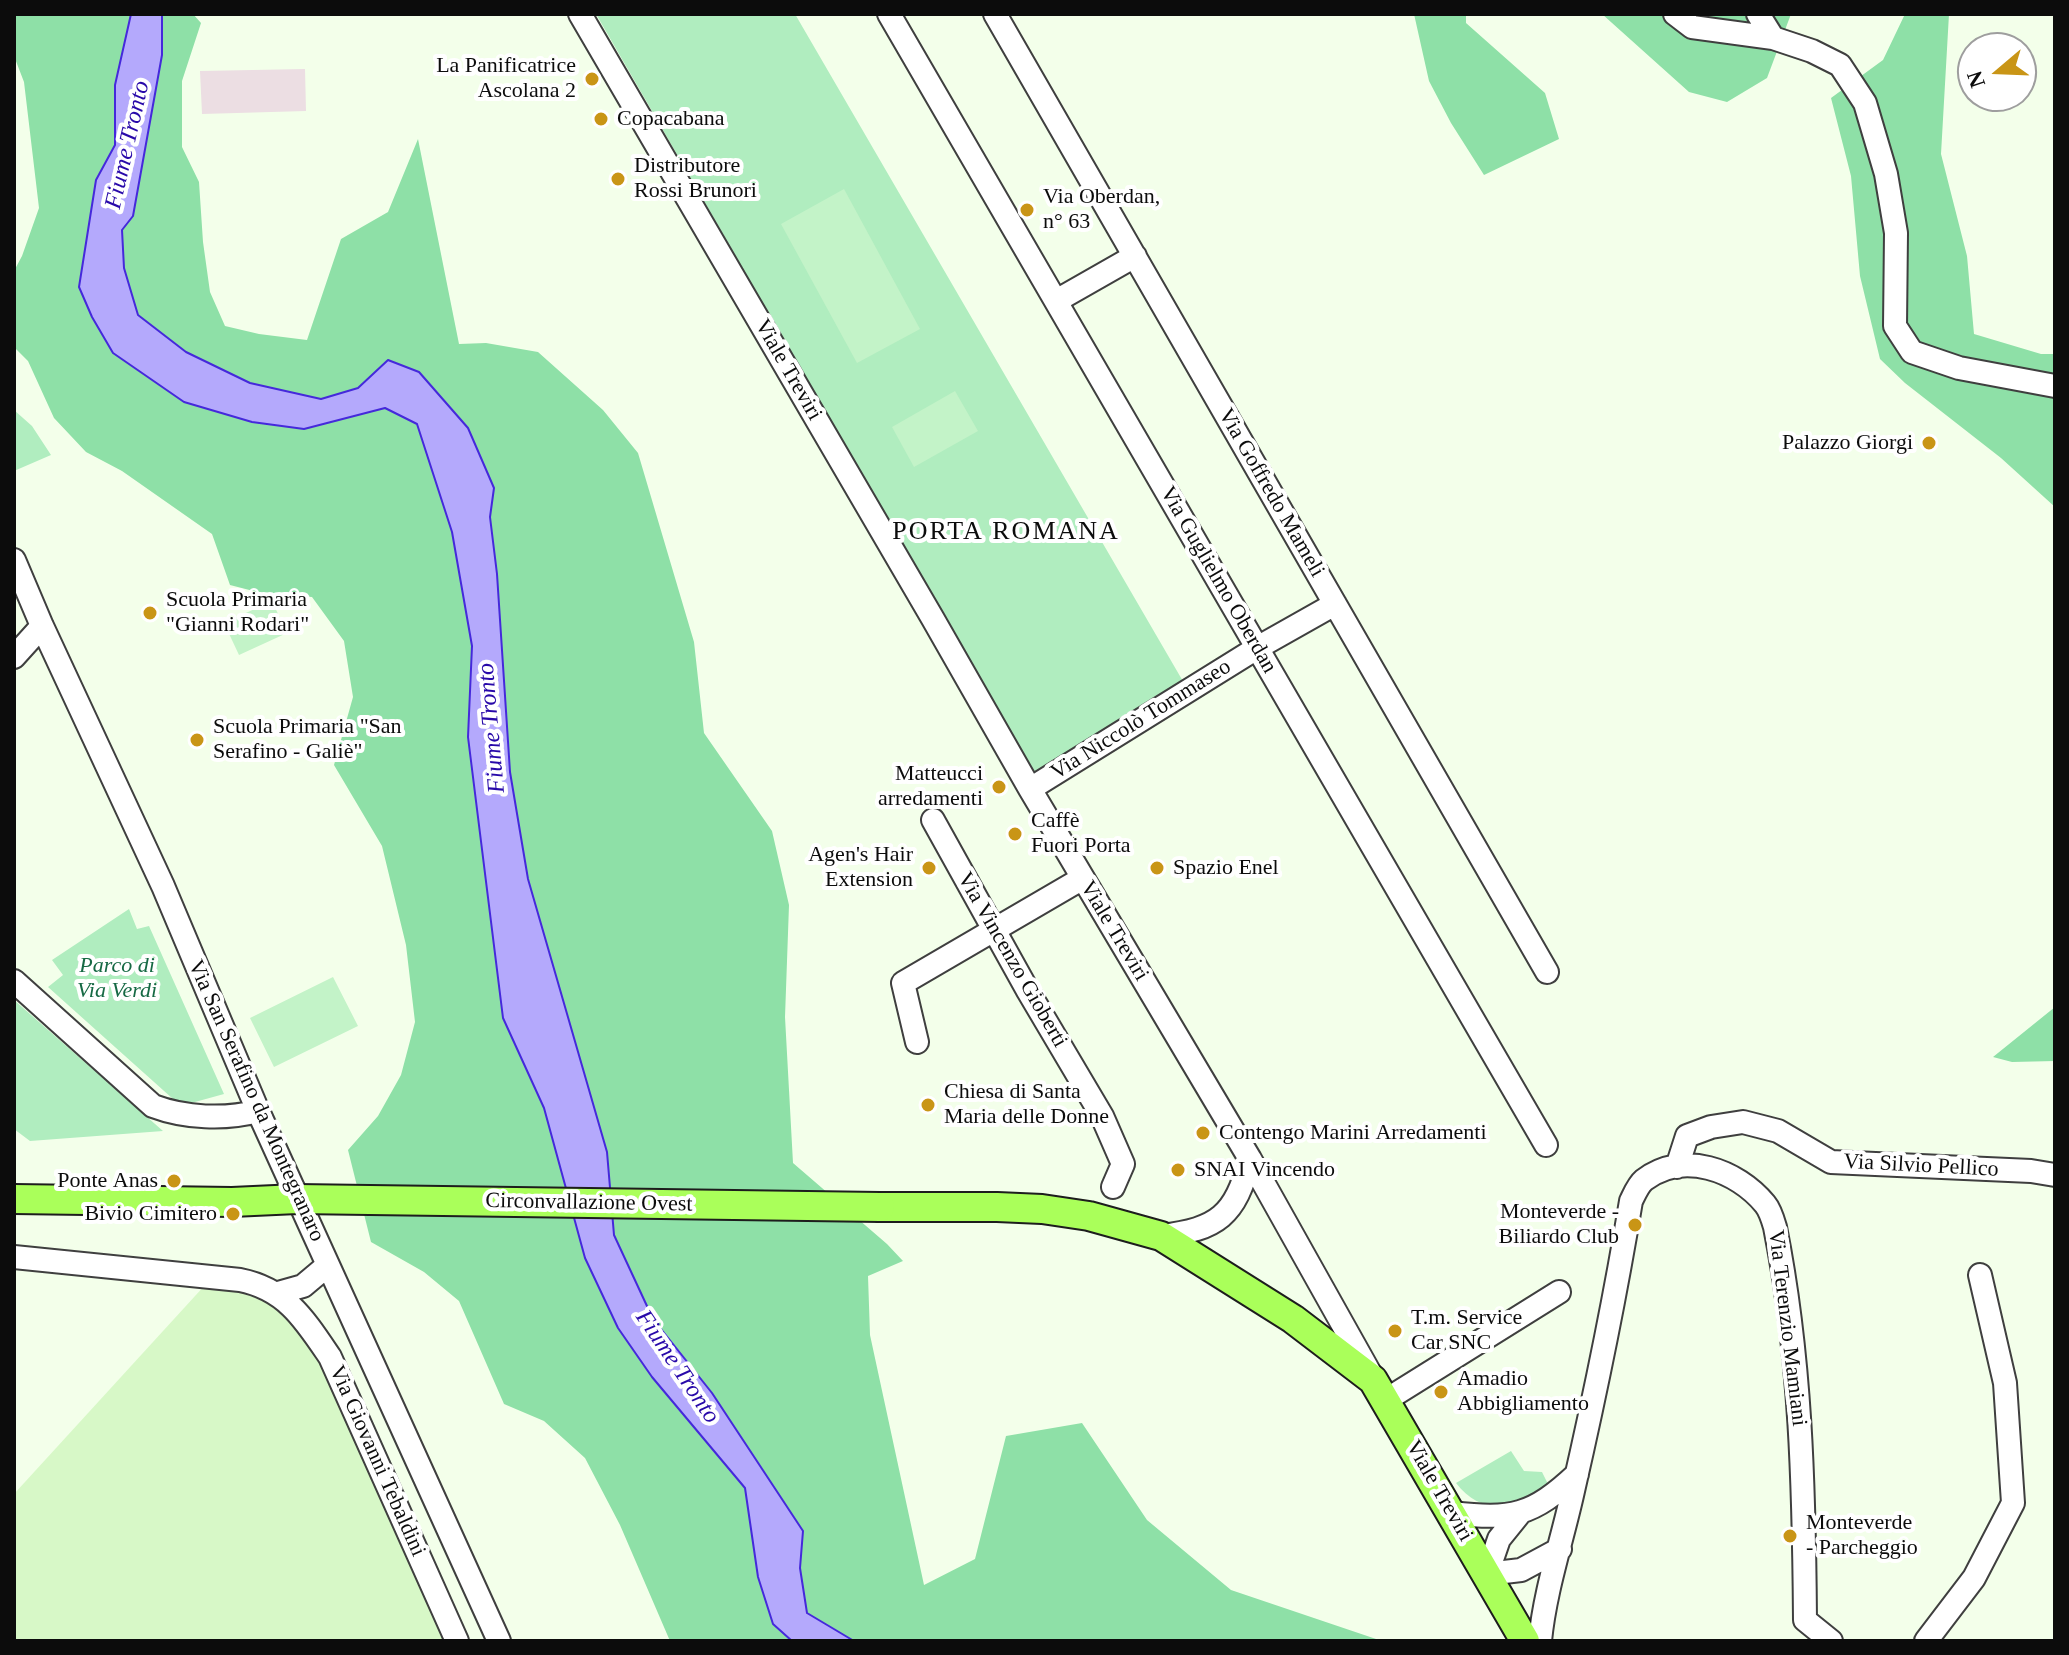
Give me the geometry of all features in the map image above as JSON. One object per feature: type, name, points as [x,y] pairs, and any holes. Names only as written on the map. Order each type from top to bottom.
[{"type":"main road","name":"Circonvallazione Ovest","points":[[14,1199],[232,1202],[297,1199],[1042,1209],[1089,1216],[1161,1236],[1293,1319],[1379,1390]]},
{"type":"main road","name":"Viale Treviri","points":[[1379,1390],[1525,1641]]},
{"type":"street","name":"Viale Treviri","points":[[580,14],[1030,789],[1250,1159],[1379,1390]]},
{"type":"street","name":"Via Guglielmo Oberdan","points":[[889,14],[1546,1145]]},
{"type":"street","name":"Via Goffredo Mameli","points":[[995,14],[1547,972]]},
{"type":"street","points":[[1675,14],[1692,27],[1773,38],[1812,51],[1840,65],[1865,103],[1886,174],[1896,233],[1895,326],[1912,352],[1959,368],[2055,386]]},
{"type":"street","points":[[1758,14],[1773,38]]},
{"type":"street","points":[[1056,301],[1135,256]]},
{"type":"street","name":"Via San Serafino da Montegranaro","points":[[14,560],[163,886],[258,1111],[499,1641]]},
{"type":"street","name":"Via Niccolò Tommaseo","points":[[1030,789],[1257,648],[1335,604]]},
{"type":"street","points":[[14,657],[42,626]]},
{"type":"street","name":"Via Vincenzo Gioberti","points":[[933,820],[1102,1116],[1123,1164],[1113,1187]]},
{"type":"street","points":[[917,1042],[903,983],[1083,878]]},
{"type":"street","points":[[14,981],[153,1106],[172,1113],[203,1116],[258,1111]]},
{"type":"street","name":"Via Silvio Pellico","points":[[1677,1167],[1687,1136],[1711,1127],[1743,1122],[1778,1131],[1831,1162],[2031,1171],[2055,1175]]},
{"type":"street","name":"Circonvallazione Ovest","points":[[1161,1236],[1206,1227],[1222,1217],[1241,1189],[1250,1159]]},
{"type":"street","name":"Via Terenzio Mamiani","points":[[1540,1641],[1542,1612],[1560,1549],[1602,1361],[1631,1201],[1642,1181],[1677,1167],[1706,1166],[1738,1181],[1767,1205],[1775,1227],[1796,1370],[1804,1482],[1805,1620],[1831,1641]]},
{"type":"street","name":"Via Giovanni Tebaldini","points":[[14,1257],[240,1280],[257,1283],[278,1293],[306,1322],[330,1357],[457,1641]]},
{"type":"street","points":[[278,1293],[303,1286],[328,1265]]},
{"type":"street","points":[[1926,1641],[1974,1578],[2013,1503],[2005,1383],[1980,1275]]},
{"type":"street","points":[[1379,1390],[1559,1292]]},
{"type":"street","points":[[1452,1513],[1492,1517],[1520,1513],[1551,1499],[1577,1474]]},
{"type":"street","points":[[1520,1513],[1499,1539],[1487,1574],[1521,1570],[1560,1549]]},
{"type":"shaded area","points":[[305,69],[306,111],[202,114],[200,71]]},
{"type":"green space","points":[[14,14],[131,14],[115,85],[115,145],[96,180],[79,287],[304,429],[385,408],[417,424],[452,532],[472,646],[468,737],[503,1018],[544,1108],[585,1258],[618,1328],[652,1377],[746,1488],[758,1577],[773,1624],[792,1641],[670,1641],[620,1525],[585,1458],[544,1421],[504,1404],[459,1301],[424,1272],[371,1242],[348,1150],[378,1116],[401,1075],[415,1022],[406,945],[382,846],[334,765],[353,697],[344,641],[312,597],[265,594],[230,585],[212,534],[122,471],[86,452],[54,418],[28,361],[14,347],[14,271],[39,208],[24,82],[14,56]]},
{"type":"green space","points":[[162,14],[193,14],[201,23],[182,81],[182,147],[199,182],[210,292],[225,326],[307,340],[341,239],[388,212],[418,139],[459,344],[486,343],[538,352],[603,410],[638,453],[694,642],[704,733],[772,831],[789,905],[785,1017],[793,1163],[903,1261],[868,1276],[870,1335],[924,1585],[975,1559],[1006,1436],[1082,1423],[1147,1520],[1231,1590],[1382,1641],[854,1641],[807,1613],[800,1568],[803,1531],[712,1393],[653,1319],[614,1235],[607,1152],[528,879],[510,772],[497,574],[490,517],[494,488],[468,428],[358,388],[322,399],[250,383],[186,352],[138,315],[124,268],[122,229],[133,216],[162,55]]},
{"type":"green space","points":[[596,14],[795,14],[1184,683],[1036,777]]},
{"type":"green space","points":[[1414,14],[1466,14],[1466,23],[1545,93],[1559,139],[1484,175],[1429,81]]},
{"type":"green space","points":[[1602,14],[1791,14],[1767,78],[1727,102],[1689,92]]},
{"type":"green space","points":[[1905,14],[1949,14],[1941,154],[1967,256],[1974,334],[2041,354],[2055,354],[2055,507],[2001,458],[1905,383],[1880,359],[1860,276],[1851,176],[1831,98],[1883,60]]},
{"type":"green space","points":[[844,189],[920,329],[857,363],[781,224]]},
{"type":"green space","points":[[955,391],[978,431],[914,467],[892,427]]},
{"type":"green space","points":[[14,410],[32,426],[51,455],[14,471]]},
{"type":"green space","points":[[272,601],[287,633],[239,655],[224,623]]},
{"type":"green space","name":"Parco di Via Verdi","points":[[129,909],[137,929],[149,926],[224,1094],[184,1105],[173,1099],[48,987],[63,975],[52,960]]},
{"type":"green space","points":[[333,977],[358,1026],[274,1067],[250,1018]]},
{"type":"green space","points":[[14,1000],[163,1131],[30,1141],[14,1129]]},
{"type":"green space","points":[[2055,1007],[2055,1061],[2012,1062],[1993,1057]]},
{"type":"green space","points":[[206,1284],[234,1286],[270,1301],[297,1325],[327,1362],[453,1641],[14,1641],[14,1494]]},
{"type":"green space","points":[[1511,1451],[1524,1471],[1542,1472],[1549,1486],[1525,1500],[1501,1506],[1477,1501],[1456,1483]]},
{"type":"water","name":"Fiume Tronto","points":[[131,14],[162,14],[162,55],[133,216],[122,230],[124,268],[138,315],[186,352],[250,383],[321,399],[358,388],[388,360],[419,372],[468,428],[494,488],[490,517],[497,574],[510,772],[528,879],[607,1152],[614,1235],[653,1319],[712,1393],[803,1531],[800,1568],[807,1613],[854,1641],[792,1641],[773,1624],[758,1577],[745,1488],[652,1377],[618,1328],[585,1258],[544,1108],[503,1018],[468,737],[472,646],[452,532],[417,424],[385,408],[304,429],[252,422],[184,402],[113,353],[92,317],[79,287],[96,180],[115,145],[115,85]]},
{"type":"place","name":"La Panificatrice Ascolana 2","points":[[592,79]]},
{"type":"place","name":"Copacabana","points":[[601,119]]},
{"type":"place","name":"Distributore Rossi Brunori","points":[[618,179]]},
{"type":"place","name":"Via Oberdan, n° 63","points":[[1027,210]]},
{"type":"place","name":"Palazzo Giorgi","points":[[1929,443]]},
{"type":"place","name":"Scuola Primaria \"Gianni Rodari\"","points":[[150,613]]},
{"type":"place","name":"Scuola Primaria \"San Serafino - Galiè\"","points":[[197,740]]},
{"type":"place","name":"Matteucci arredamenti","points":[[999,787]]},
{"type":"place","name":"Caffè Fuori Porta","points":[[1015,834]]},
{"type":"place","name":"Agen's Hair Extension","points":[[929,868]]},
{"type":"place","name":"Spazio Enel","points":[[1157,868]]},
{"type":"place","name":"Chiesa di Santa Maria delle Donne","points":[[928,1105]]},
{"type":"place","name":"Contengo Marini Arredamenti","points":[[1203,1133]]},
{"type":"place","name":"SNAI Vincendo","points":[[1178,1170]]},
{"type":"place","name":"Ponte Anas","points":[[174,1181]]},
{"type":"place","name":"Bivio Cimitero","points":[[233,1214]]},
{"type":"place","name":"Monteverde - Biliardo Club","points":[[1635,1225]]},
{"type":"place","name":"T.m. Service Car SNC","points":[[1395,1331]]},
{"type":"place","name":"Amadio Abbigliamento","points":[[1441,1392]]},
{"type":"place","name":"Monteverde - Parcheggio","points":[[1790,1536]]},
{"type":"district","name":"PORTA ROMANA","points":[[1006,532]]}]
